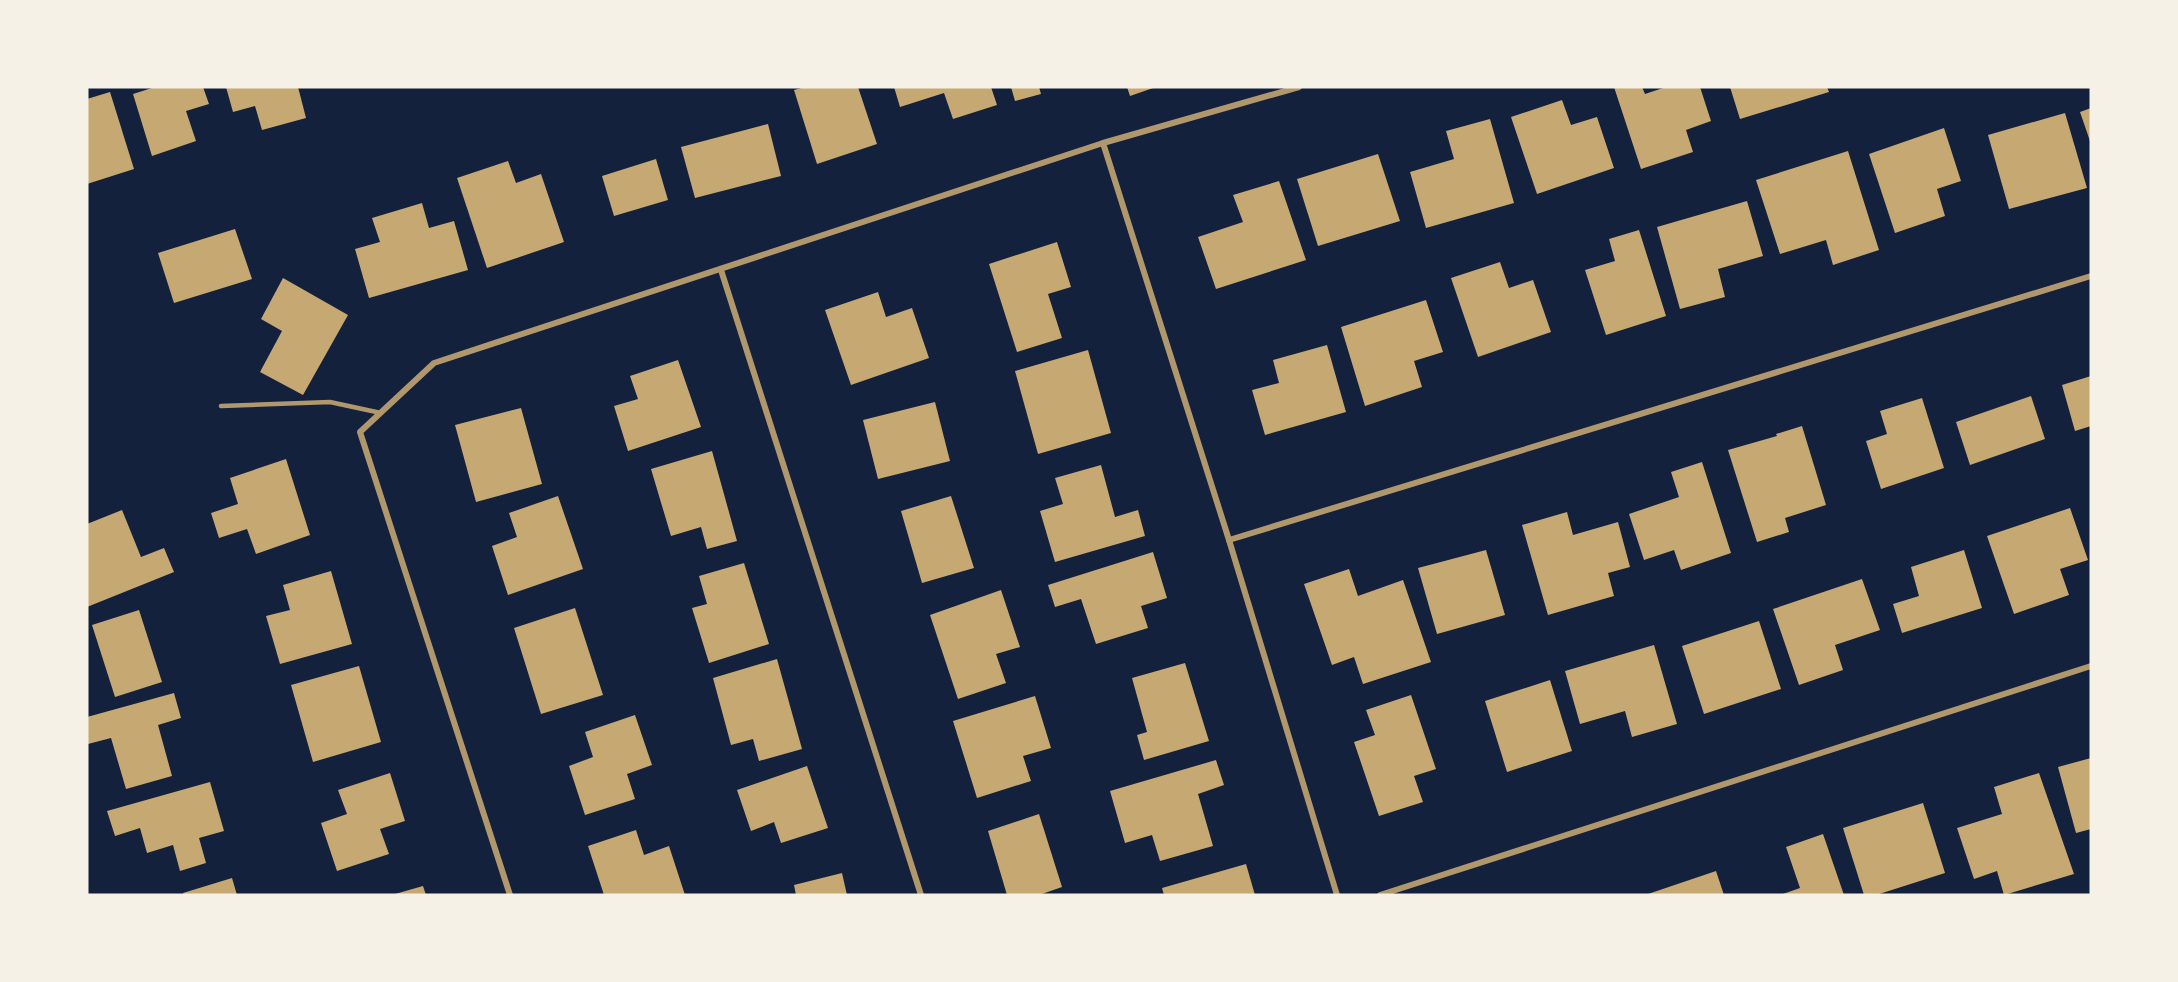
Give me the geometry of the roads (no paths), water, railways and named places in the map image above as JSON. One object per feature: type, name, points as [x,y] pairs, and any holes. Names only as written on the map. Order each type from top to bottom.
[{"type":"street","points":[[510,895],[360,432],[434,363],[1103,143],[1299,87]]},
{"type":"street","points":[[1103,143],[1229,540],[1336,895]]},
{"type":"street","points":[[721,270],[921,895]]},
{"type":"street","points":[[1229,540],[2091,276]]},
{"type":"street","points":[[1380,895],[2091,666]]},
{"type":"lane","points":[[221,406],[330,402],[381,413]]}]
